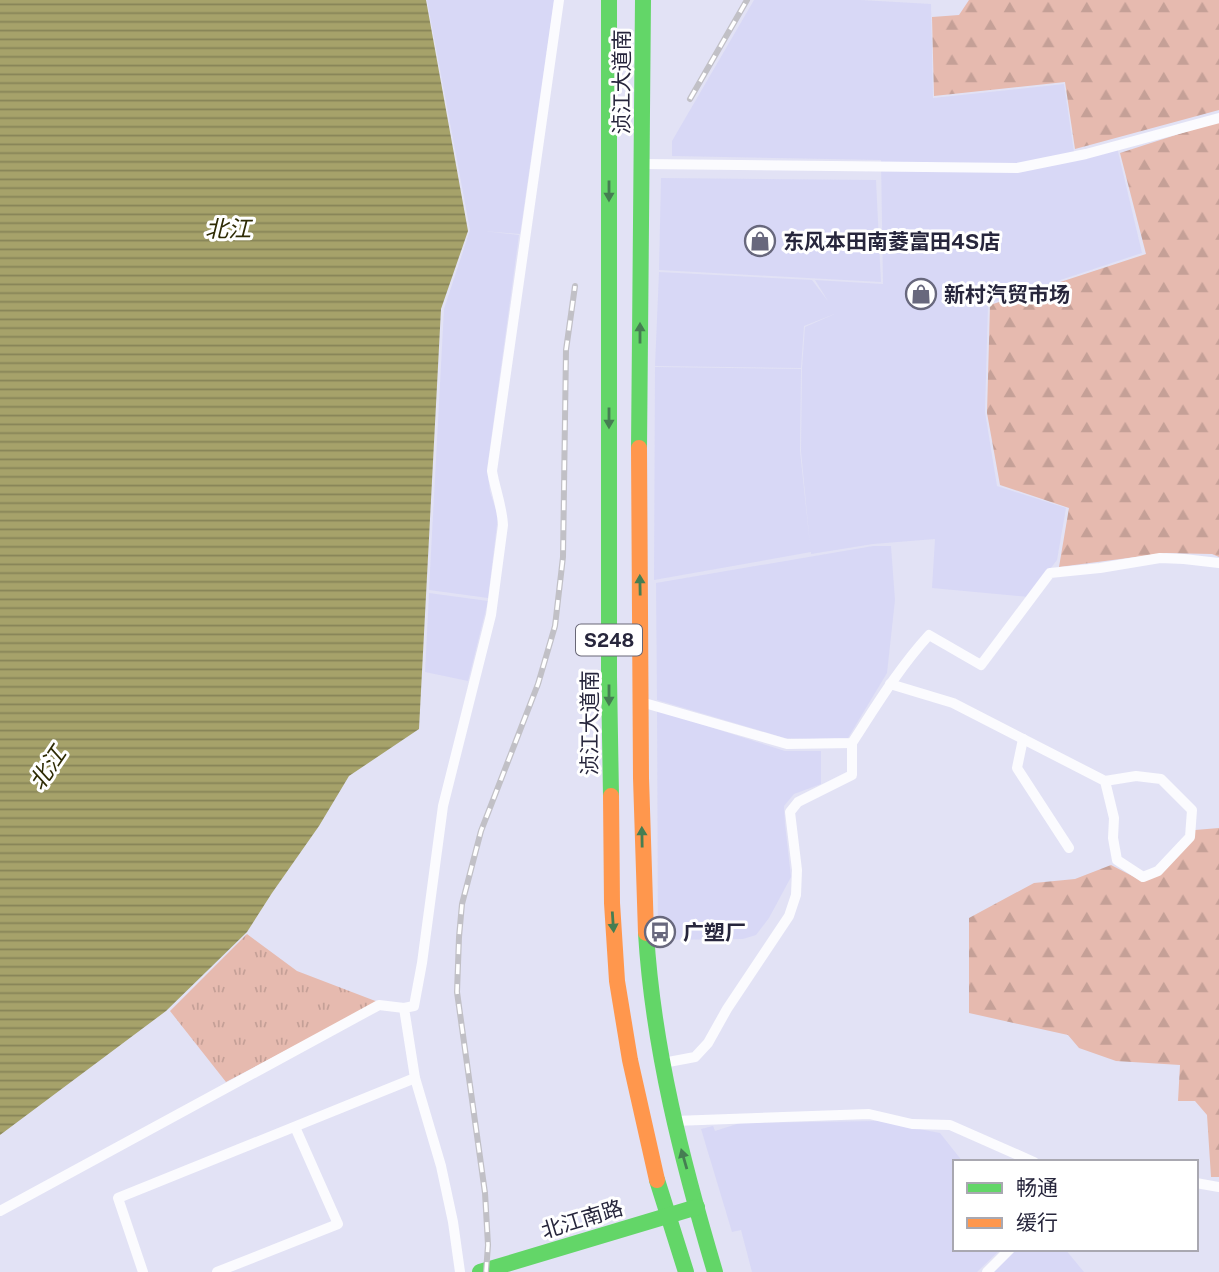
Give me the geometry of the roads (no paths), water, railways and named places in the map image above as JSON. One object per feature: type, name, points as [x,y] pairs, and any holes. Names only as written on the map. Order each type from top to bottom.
[{"type":"main road","name":"浈江大道南","points":[[609,0],[625,164],[639,473],[643,854],[648,945],[663,1063],[674,1121],[715,1272]]},
{"type":"main road","name":"浈江大道南","points":[[643,0],[625,164],[609,677],[612,903],[617,981],[630,1060],[654,1170],[686,1272]]},
{"type":"main road","name":"北江南路","points":[[480,1272],[697,1207]]},
{"type":"street","points":[[0,1211],[379,1005],[404,1008],[414,1006],[443,806],[491,615],[503,525],[492,471],[559,0]]},
{"type":"street","points":[[625,164],[1017,168],[1086,154],[1219,118]]},
{"type":"street","points":[[663,1063],[695,1057],[708,1043],[727,1009],[789,916],[796,895],[797,870],[790,812],[798,802],[852,775],[852,743],[890,684],[929,635],[981,665],[1050,573],[1160,558],[1219,563]]},
{"type":"street","points":[[890,684],[953,703],[1105,781],[1136,776],[1161,779],[1192,810],[1190,837],[1158,871],[1143,877],[1117,860],[1113,838],[1114,818],[1105,781]]},
{"type":"street","points":[[641,702],[787,744],[852,743]]},
{"type":"street","points":[[1023,738],[1017,768],[1069,848]]},
{"type":"street","points":[[404,1008],[415,1078],[441,1166],[460,1272]]},
{"type":"street","points":[[143,1272],[118,1198],[415,1078]]},
{"type":"street","points":[[674,1121],[869,1114],[912,1124],[950,1125],[1029,1160]]},
{"type":"street","points":[[217,1272],[338,1224],[295,1126]]},
{"type":"street","points":[[1198,1183],[1219,1187]]},
{"type":"street","points":[[987,1272],[1008,1251]]},
{"type":"water","name":"北江","points":[[0,0],[426,0],[468,231],[441,309],[419,729],[349,776],[319,826],[247,932],[166,1011],[0,1135]]},
{"type":"railway","points":[[690,99],[747,0]]},
{"type":"railway","points":[[486,1272],[488,1245],[485,1193],[457,992],[459,937],[462,904],[481,831],[538,684],[555,626],[563,557],[566,350],[575,286]]},
{"type":"place","name":"东风本田南菱富田4S店","points":[[760,241]]},
{"type":"place","name":"新村汽贸市场","points":[[921,294]]},
{"type":"place","name":"广塑厂","points":[[660,932]]}]
